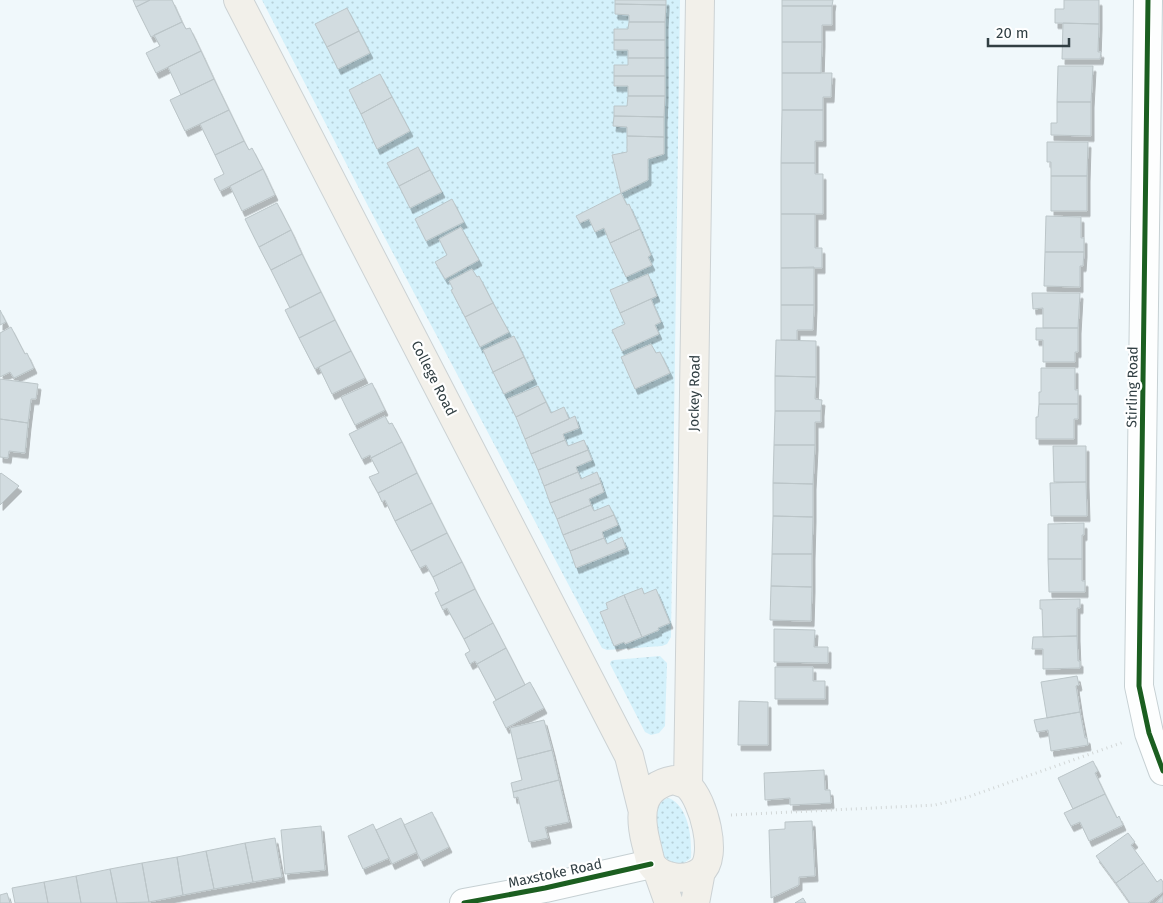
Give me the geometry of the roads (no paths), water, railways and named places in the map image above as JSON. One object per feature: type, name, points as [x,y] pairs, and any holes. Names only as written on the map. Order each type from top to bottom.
[{"type":"main road","name":"College Road","points":[[238,0],[630,756],[642,808]]},
{"type":"main road","name":"Jockey Road","points":[[681,783],[700,0]]},
{"type":"main road","points":[[630,756],[681,783],[699,803],[708,830],[710,843],[707,863],[701,871],[695,903]]},
{"type":"main road","points":[[669,903],[644,836],[642,808],[648,794],[661,782],[681,783]]},
{"type":"main road","points":[[655,868],[672,877],[686,877],[701,871]]},
{"type":"street","name":"Stirling Road","points":[[1148,0],[1139,686],[1149,733],[1163,771]]},
{"type":"street","name":"Maxstoke Road","points":[[464,903],[655,868]]}]
